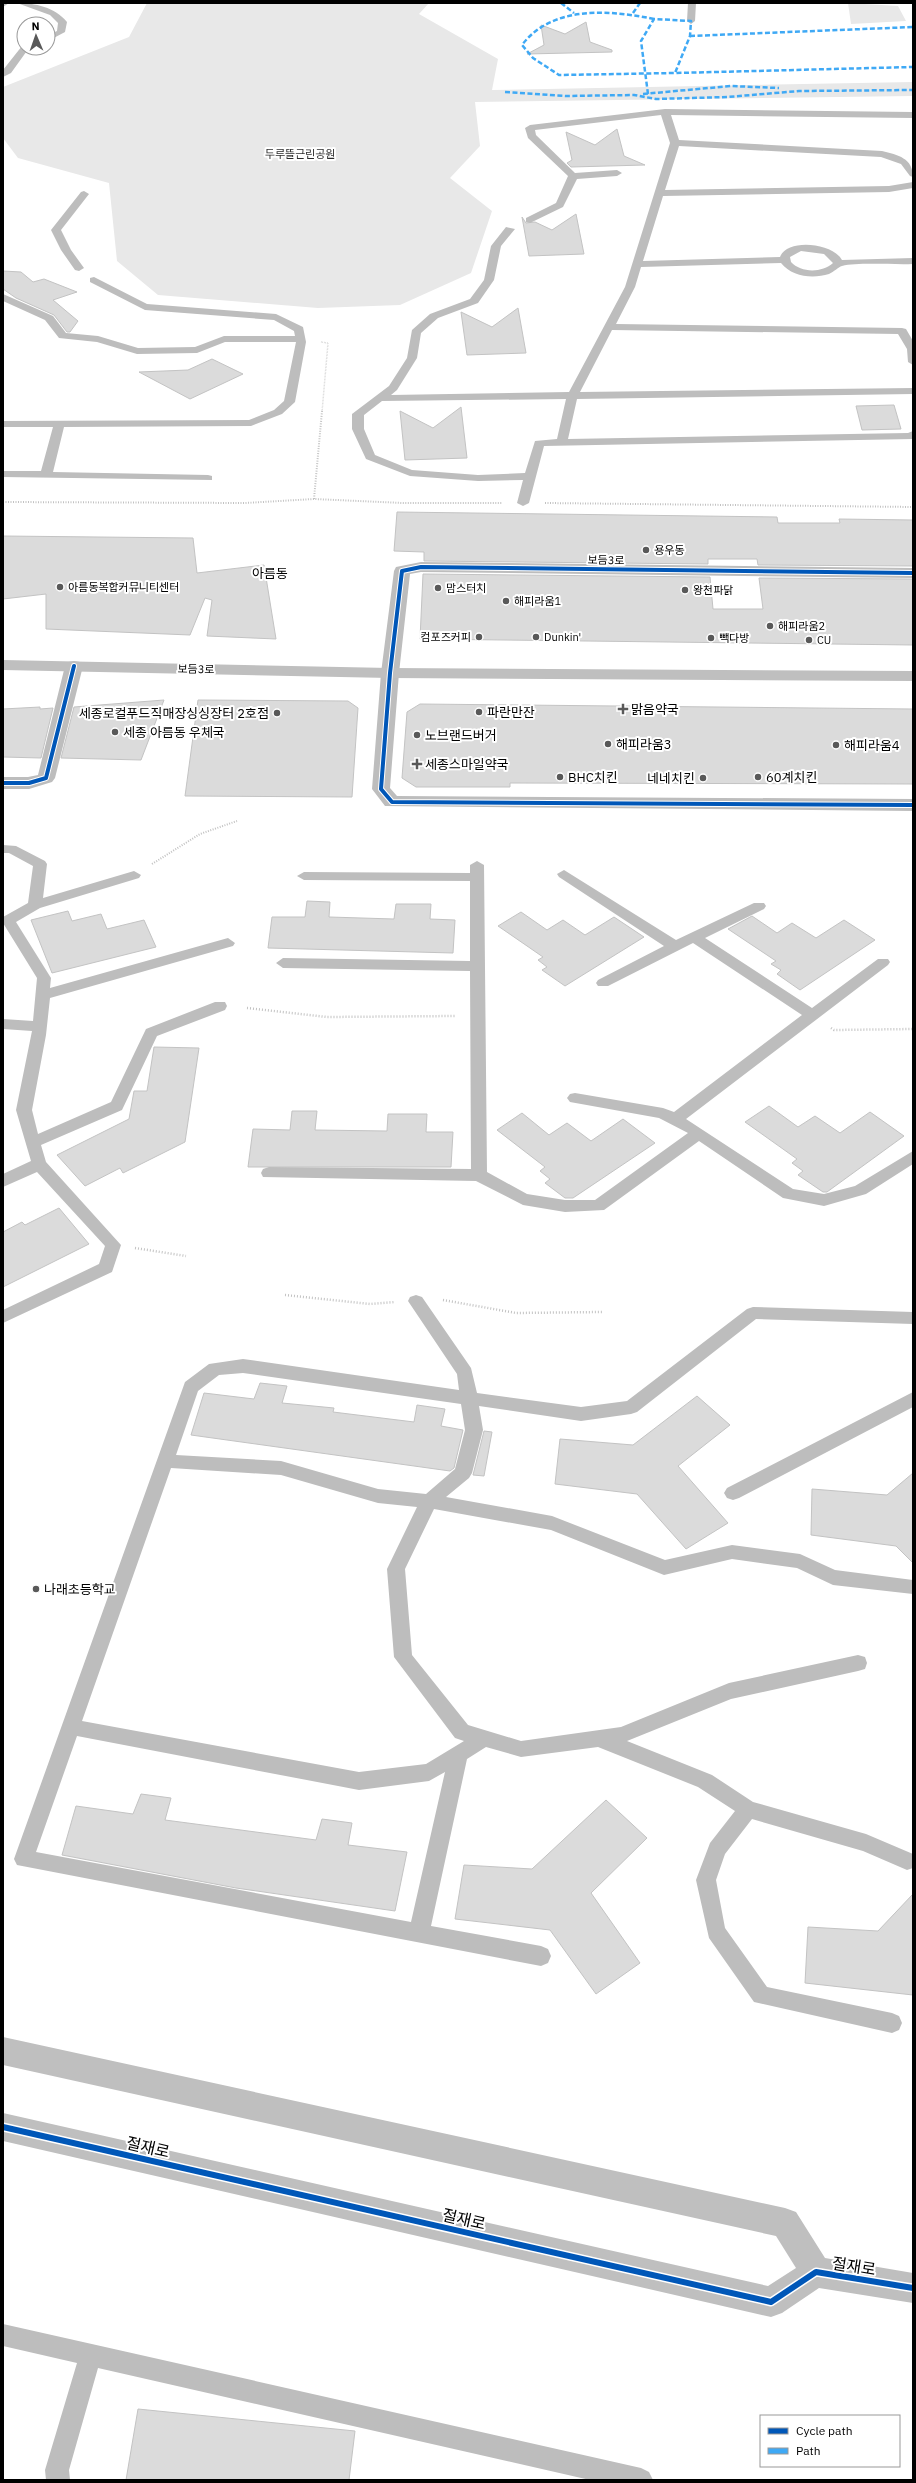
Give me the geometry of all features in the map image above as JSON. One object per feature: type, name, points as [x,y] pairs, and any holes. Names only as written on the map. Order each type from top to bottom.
[{"type":"street","name":"보듬3로","points":[[390,673],[402,571],[421,567],[913,573]]},
{"type":"street","name":"보듬3로","points":[[3,665],[390,673],[913,676]]},
{"type":"street","points":[[3,783],[29,783],[46,778],[74,666]]},
{"type":"street","points":[[390,673],[381,789],[392,802],[913,805]]},
{"type":"street","name":"절재로","points":[[3,2051],[784,2223],[816,2272]]},
{"type":"street","name":"절재로","points":[[3,2127],[771,2302],[816,2272],[913,2288]]},
{"type":"lane","points":[[21,3],[52,13],[56,16]]},
{"type":"lane","points":[[691,21],[692,3]]},
{"type":"lane","points":[[56,16],[63,22],[61,32],[56,34]]},
{"type":"lane","points":[[3,74],[8,71],[19,56]]},
{"type":"lane","points":[[562,442],[572,396],[630,287],[675,143],[665,112]]},
{"type":"lane","points":[[618,173],[573,176],[531,136],[530,128],[602,118],[665,112],[913,115]]},
{"type":"lane","points":[[675,143],[882,154],[904,162],[913,174]]},
{"type":"lane","points":[[530,220],[560,205],[573,176]]},
{"type":"lane","points":[[659,193],[890,189],[913,185]]},
{"type":"lane","points":[[79,268],[66,250],[56,230],[84,194]]},
{"type":"lane","points":[[510,229],[496,246],[489,280],[474,301],[434,316],[416,332],[412,358],[392,388],[358,414],[358,429],[370,457],[410,473],[478,478],[530,476]]},
{"type":"lane","points":[[784,260],[784,256],[794,250],[810,248],[826,251],[833,255],[838,263]]},
{"type":"lane","points":[[637,264],[784,260]]},
{"type":"lane","points":[[784,260],[791,268],[798,271],[815,273],[830,270],[838,263],[913,261]]},
{"type":"lane","points":[[3,424],[251,424],[278,412],[289,402],[300,339],[299,329],[276,317],[145,308],[94,280]]},
{"type":"lane","points":[[3,297],[49,318],[63,336],[98,339],[138,352],[197,350],[224,339],[300,339]]},
{"type":"lane","points":[[608,327],[902,331],[912,349],[913,362]]},
{"type":"lane","points":[[380,398],[913,391]]},
{"type":"lane","points":[[46,475],[59,424]]},
{"type":"lane","points":[[523,503],[539,443],[912,436],[913,434]]},
{"type":"lane","points":[[3,474],[208,478]]},
{"type":"lane","points":[[3,849],[11,849],[40,864],[35,905]]},
{"type":"lane","points":[[304,876],[477,871],[479,1175]]},
{"type":"lane","points":[[564,874],[674,946]]},
{"type":"lane","points":[[3,1317],[106,1268],[113,1244],[39,1164],[24,1110],[40,1027],[44,978],[6,920],[35,905],[134,875]]},
{"type":"lane","points":[[603,983],[674,946],[759,906]]},
{"type":"lane","points":[[694,937],[812,1015]]},
{"type":"lane","points":[[43,995],[228,943]]},
{"type":"lane","points":[[675,1119],[883,962]]},
{"type":"lane","points":[[283,963],[478,966]]},
{"type":"lane","points":[[33,1142],[117,1106],[151,1033],[220,1006]]},
{"type":"lane","points":[[3,1024],[40,1027]]},
{"type":"lane","points":[[575,1098],[663,1112],[699,1133],[789,1194],[824,1200],[860,1190],[913,1157]]},
{"type":"lane","points":[[269,1174],[479,1175],[523,1199],[565,1206],[598,1206],[699,1133]]},
{"type":"lane","points":[[3,1181],[39,1164]]},
{"type":"lane","points":[[416,1301],[465,1373],[474,1430],[463,1473],[429,1501],[396,1569],[403,1657],[462,1732],[521,1749],[622,1735],[730,1691],[858,1663]]},
{"type":"lane","points":[[541,1956],[24,1859],[191,1387],[215,1369],[243,1366],[581,1414],[631,1407],[753,1313],[913,1318]]},
{"type":"lane","points":[[733,1493],[913,1400]]},
{"type":"lane","points":[[165,1461],[281,1468],[378,1496],[429,1501],[552,1523],[620,1549],[664,1568],[732,1552],[800,1561],[834,1577],[911,1587]]},
{"type":"lane","points":[[71,1727],[359,1781],[429,1772],[485,1738]]},
{"type":"lane","points":[[599,1738],[705,1781],[748,1810],[866,1843],[907,1861]]},
{"type":"lane","points":[[419,1933],[459,1754]]},
{"type":"lane","points":[[748,1810],[717,1849],[706,1880],[716,1931],[761,1995],[892,2023]]},
{"type":"lane","points":[[3,2335],[641,2480]]},
{"type":"lane","points":[[58,2480],[57,2470],[90,2354]]},
{"type":"path","points":[[314,499],[328,343]]},
{"type":"path","points":[[3,502],[245,503],[314,499],[403,503],[913,507]]},
{"type":"path","points":[[134,875],[200,834],[237,821]]},
{"type":"path","points":[[248,1008],[327,1017],[478,1016]]},
{"type":"path","points":[[812,1015],[834,1030],[913,1029]]},
{"type":"path","points":[[113,1244],[186,1256]]},
{"type":"green space","name":"두루뜰근린공원","points":[[147,3],[429,3],[419,14],[498,59],[492,90],[913,82],[913,96],[475,102],[480,146],[450,178],[492,211],[471,273],[400,305],[318,308],[158,295],[117,261],[109,183],[18,158],[3,138],[3,87],[129,37]]},
{"type":"green space","points":[[848,3],[898,6],[906,21],[851,24]]},
{"type":"building","points":[[586,22],[590,42],[612,50],[612,52],[527,54],[544,45],[541,25],[565,34]]},
{"type":"building","points":[[617,129],[624,156],[645,165],[571,167],[567,163],[572,160],[566,132],[595,145]]},
{"type":"building","points":[[576,214],[584,254],[529,256],[522,217],[526,223],[535,222],[552,230]]},
{"type":"building","points":[[3,271],[21,272],[33,282],[44,279],[77,292],[53,300],[78,321],[70,332],[67,332],[54,315],[16,298],[3,289]]},
{"type":"building","points":[[518,308],[526,353],[467,355],[461,312],[492,327]]},
{"type":"building","points":[[212,359],[243,374],[190,399],[139,372],[188,370]]},
{"type":"building","points":[[894,405],[901,429],[862,430],[856,406]]},
{"type":"building","points":[[461,407],[467,458],[405,460],[400,411],[433,428]]},
{"type":"building","points":[[397,512],[777,517],[778,523],[840,523],[839,519],[913,520],[913,566],[758,565],[757,559],[708,559],[708,564],[424,561],[424,552],[394,551]]},
{"type":"building","name":"아름동복합커뮤니티센터","points":[[3,536],[193,538],[197,573],[264,565],[276,639],[207,636],[212,600],[205,598],[190,635],[46,629],[46,594],[3,599]]},
{"type":"building","points":[[423,574],[710,577],[713,609],[763,609],[759,578],[913,579],[913,645],[420,639]]},
{"type":"building","name":"세종 아름동 우체국","points":[[164,700],[141,760],[61,758],[74,707]]},
{"type":"building","points":[[198,700],[348,701],[358,708],[352,797],[185,796]]},
{"type":"building","points":[[420,704],[913,709],[913,784],[510,783],[510,787],[416,787],[402,778],[407,712]]},
{"type":"building","points":[[40,707],[40,709],[53,708],[41,758],[3,757],[3,709]]},
{"type":"building","points":[[307,901],[330,902],[329,917],[394,919],[396,904],[431,904],[430,919],[455,920],[453,953],[268,948],[272,917],[305,917]]},
{"type":"building","points":[[68,911],[72,921],[101,914],[107,929],[144,920],[156,947],[52,973],[31,920]]},
{"type":"building","points":[[521,912],[547,930],[563,920],[585,935],[614,917],[644,937],[565,986],[542,970],[547,967],[538,960],[543,957],[498,926]]},
{"type":"building","points":[[752,916],[777,933],[792,923],[816,938],[844,920],[875,940],[800,990],[777,974],[781,970],[771,964],[776,961],[728,929]]},
{"type":"building","points":[[154,1047],[199,1048],[185,1142],[123,1173],[120,1168],[85,1186],[57,1155],[129,1119],[134,1091],[147,1091]]},
{"type":"building","points":[[769,1106],[798,1127],[815,1116],[840,1133],[870,1112],[904,1136],[827,1192],[823,1192],[798,1175],[803,1171],[792,1163],[797,1159],[745,1122]]},
{"type":"building","points":[[292,1111],[317,1111],[315,1130],[387,1131],[388,1114],[427,1114],[426,1132],[453,1132],[451,1167],[248,1167],[253,1129],[290,1130]]},
{"type":"building","points":[[522,1113],[549,1135],[567,1123],[591,1141],[623,1119],[655,1143],[573,1198],[565,1198],[545,1183],[550,1179],[540,1171],[545,1167],[497,1130]]},
{"type":"building","points":[[59,1208],[89,1244],[3,1287],[3,1232],[22,1222],[25,1225]]},
{"type":"building","points":[[260,1383],[287,1386],[282,1403],[334,1408],[333,1412],[414,1422],[417,1405],[445,1409],[441,1426],[463,1430],[454,1468],[450,1471],[191,1435],[204,1393],[254,1399]]},
{"type":"building","points":[[697,1396],[730,1425],[678,1466],[728,1523],[686,1549],[637,1494],[555,1484],[560,1439],[633,1445]]},
{"type":"building","points":[[484,1431],[492,1432],[484,1476],[473,1475]]},
{"type":"building","points":[[913,1473],[913,1563],[896,1546],[811,1535],[812,1489],[887,1495]]},
{"type":"building","points":[[141,1794],[171,1798],[165,1820],[316,1840],[322,1819],[352,1823],[348,1845],[407,1852],[395,1911],[236,1888],[62,1855],[76,1806],[133,1814]]},
{"type":"building","points":[[606,1800],[647,1838],[591,1893],[640,1963],[596,1994],[550,1930],[455,1919],[464,1865],[532,1869]]},
{"type":"building","points":[[913,1894],[913,1995],[805,1983],[808,1927],[878,1931]]},
{"type":"building","points":[[138,2409],[355,2431],[349,2480],[126,2480]]},
{"type":"marked path","points":[[561,3],[574,13]]},
{"type":"marked path","points":[[633,13],[640,3]]},
{"type":"marked path","points":[[654,19],[622,14],[602,13],[563,17],[545,23],[531,32],[522,45],[533,58],[559,75],[675,73]]},
{"type":"marked path","points":[[648,94],[641,41],[654,19],[691,21],[690,36],[675,73],[913,67]]},
{"type":"marked path","points":[[690,36],[913,27]]},
{"type":"marked path","points":[[643,94],[731,86],[779,88]]},
{"type":"marked path","points":[[505,92],[565,96],[634,95],[656,99],[727,97],[799,91],[849,92],[871,89],[913,90]]},
{"type":"cycle path","points":[[913,573],[421,567],[402,571],[390,673],[381,789],[392,802],[913,805]]},
{"type":"cycle path","points":[[3,783],[29,783],[46,778],[74,666]]},
{"type":"cycle path","points":[[3,2127],[771,2302],[816,2272],[913,2288]]},
{"type":"place","name":"용우동","points":[[646,550]]},
{"type":"place","name":"아름동복합커뮤니티센터","points":[[60,587]]},
{"type":"place","name":"맘스터치","points":[[438,588]]},
{"type":"place","name":"왕천파닭","points":[[685,590]]},
{"type":"place","name":"해피라움1","points":[[506,601]]},
{"type":"place","name":"해피라움2","points":[[770,626]]},
{"type":"place","name":"컴포즈커피","points":[[479,637]]},
{"type":"place","name":"Dunkin'","points":[[536,637]]},
{"type":"place","name":"빽다방","points":[[711,638]]},
{"type":"place","name":"CU","points":[[809,640]]},
{"type":"place","name":"맑음약국","points":[[623,709]]},
{"type":"place","name":"파란만잔","points":[[479,712]]},
{"type":"place","name":"세종로컬푸드직매장싱싱장터 2호점","points":[[277,713]]},
{"type":"place","name":"세종 아름동 우체국","points":[[115,732]]},
{"type":"place","name":"노브랜드버거","points":[[417,735]]},
{"type":"place","name":"해피라움3","points":[[608,744]]},
{"type":"place","name":"해피라움4","points":[[836,745]]},
{"type":"place","name":"세종스마일약국","points":[[417,764]]},
{"type":"place","name":"BHC치킨","points":[[560,777]]},
{"type":"place","name":"60계치킨","points":[[758,777]]},
{"type":"place","name":"네네치킨","points":[[703,778]]},
{"type":"place","name":"나래초등학교","points":[[36,1589]]},
{"type":"district","name":"아름동","points":[[270,573]]}]
